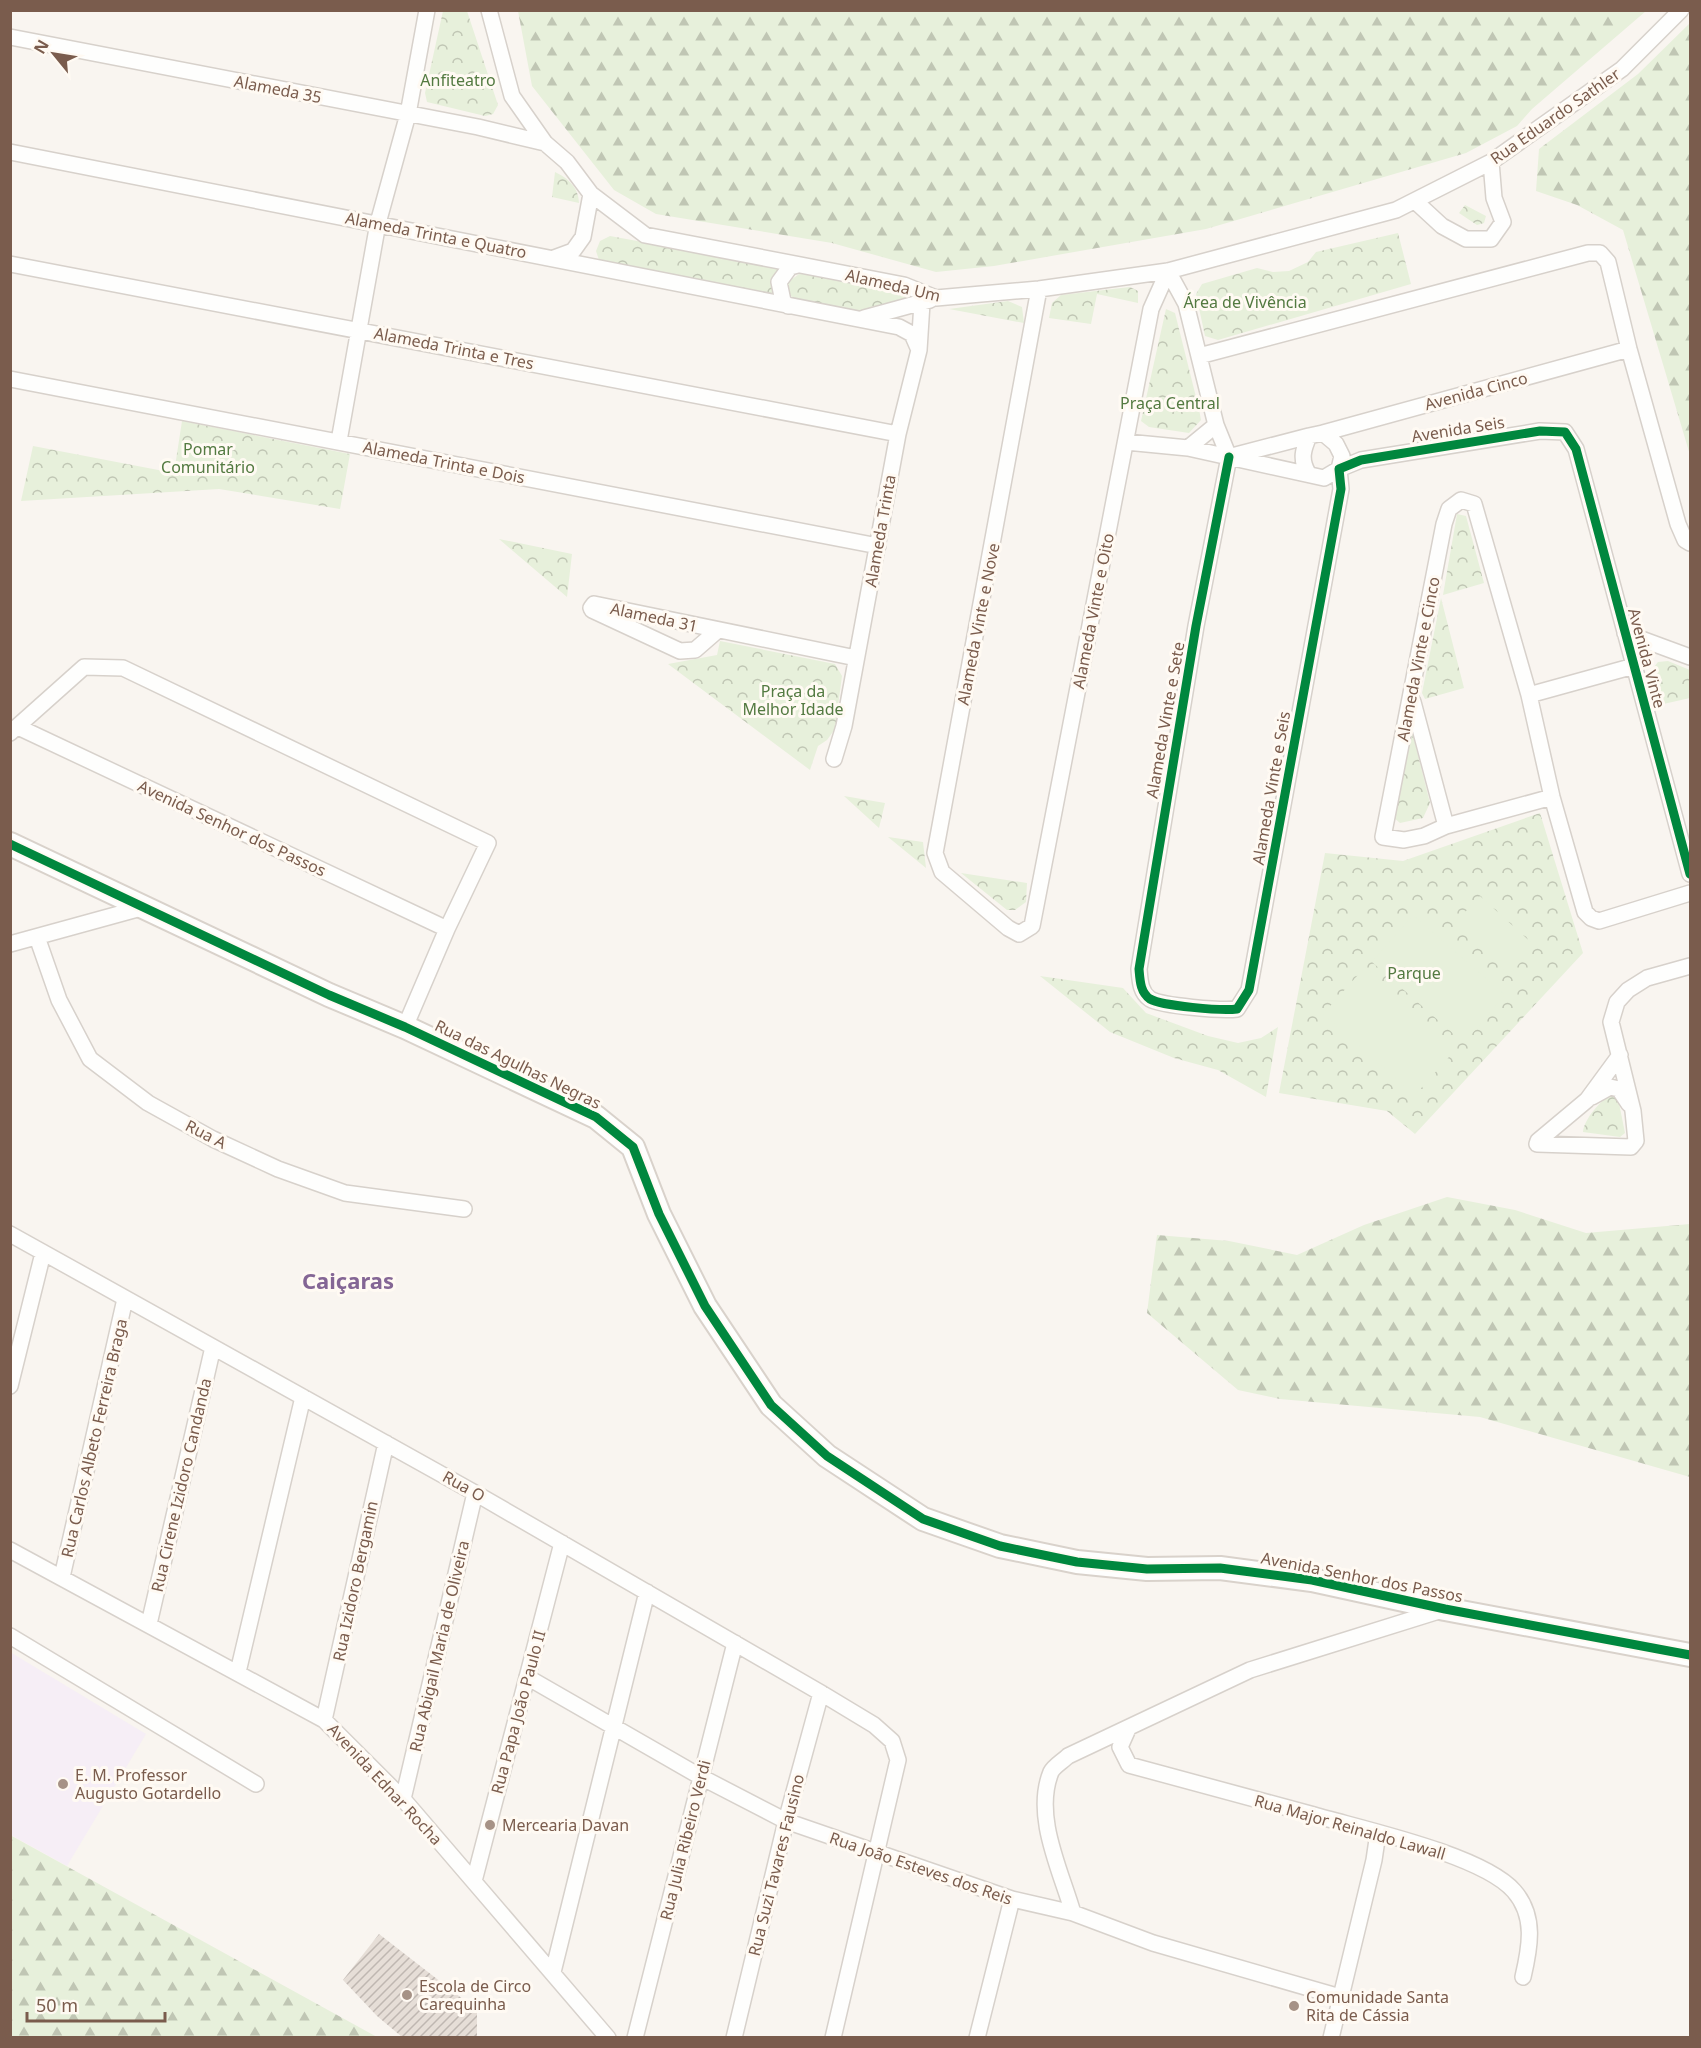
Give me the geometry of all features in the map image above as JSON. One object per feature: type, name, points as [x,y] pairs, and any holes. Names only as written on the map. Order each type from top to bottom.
[{"type":"street","points":[[339,441],[378,223],[408,114],[427,10]]},
{"type":"street","name":"Rua Eduardo Sathler","points":[[1416,202],[1491,162],[1622,69],[1681,10]]},
{"type":"street","name":"Alameda Um","points":[[487,13],[512,96],[545,143],[567,162],[591,194],[645,235],[904,285],[929,300],[1039,289],[1168,272],[1396,210],[1416,202]]},
{"type":"street","name":"Alameda 35","points":[[10,37],[408,114],[545,143]]},
{"type":"street","name":"Alameda Trinta e Quatro","points":[[10,152],[378,223],[788,306],[861,318],[899,327],[912,334],[919,350]]},
{"type":"street","points":[[1416,202],[1442,226],[1466,239],[1491,240],[1503,222],[1494,198],[1491,162]]},
{"type":"street","points":[[554,258],[573,251],[583,237],[591,194]]},
{"type":"street","points":[[1199,356],[1588,253],[1600,253],[1608,262],[1629,349],[1678,524],[1685,540],[1690,543]]},
{"type":"street","name":"Alameda Trinta e Tres","points":[[10,264],[898,434]]},
{"type":"street","points":[[788,306],[783,301],[779,282],[790,267],[798,265]]},
{"type":"street","points":[[1168,272],[1186,304],[1216,426],[1229,457]]},
{"type":"street","name":"Alameda Vinte e Oito","points":[[1008,928],[1019,934],[1032,926],[1150,309],[1168,272]]},
{"type":"street","name":"Alameda Vinte e Nove","points":[[1008,928],[942,872],[935,853],[1039,289]]},
{"type":"street","points":[[1150,309],[1165,298],[1186,304]]},
{"type":"street","name":"Alameda Trinta e Quatro","points":[[861,318],[929,300]]},
{"type":"street","name":"Alameda Trinta","points":[[834,759],[856,658],[898,434],[929,300]]},
{"type":"street","name":"Avenida Cinco","points":[[1229,457],[1629,349]]},
{"type":"street","name":"Alameda Trinta e Dois","points":[[10,379],[878,546]]},
{"type":"street","points":[[1188,448],[1216,426]]},
{"type":"street","name":"Avenida Seis","points":[[1339,470],[1361,460],[1540,431],[1565,432],[1576,449]]},
{"type":"street","points":[[1126,442],[1188,448],[1324,478],[1339,470],[1342,456],[1336,444],[1316,435],[1302,462],[1308,473]]},
{"type":"street","name":"Avenida Vinte","points":[[1576,449],[1690,874]]},
{"type":"street","name":"Alameda Vinte e Sete","points":[[1142,990],[1139,969],[1194,638],[1229,457]]},
{"type":"street","name":"Alameda Vinte e Seis","points":[[1142,990],[1151,999],[1220,1011],[1238,1009],[1249,990],[1341,489],[1339,470]]},
{"type":"street","name":"Alameda Vinte e Cinco","points":[[1446,826],[1404,840],[1383,837],[1449,509],[1461,500],[1474,504],[1529,695]]},
{"type":"street","name":"Alameda 31","points":[[594,604],[718,630],[695,650],[680,651],[593,611],[591,608],[594,604]]},
{"type":"street","points":[[718,630],[856,658]]},
{"type":"street","points":[[1625,633],[1690,657]]},
{"type":"street","points":[[1634,666],[1529,695],[1552,797],[1585,912],[1591,918],[1599,921],[1690,893]]},
{"type":"street","points":[[14,730],[84,667],[123,669],[488,843],[447,929],[405,1027]]},
{"type":"street","points":[[1412,698],[1446,826],[1552,797]]},
{"type":"street","name":"Avenida Senhor dos Passos","points":[[14,730],[447,929]]},
{"type":"street","name":"Rua das Agulhas Negras","points":[[10,844],[141,908],[328,995],[405,1027],[596,1117],[633,1147],[659,1214],[705,1306],[771,1405],[827,1456],[923,1519]]},
{"type":"street","points":[[10,945],[141,908]]},
{"type":"street","name":"Rua A","points":[[37,937],[59,1000],[90,1059],[148,1103],[213,1139],[278,1169],[345,1193],[464,1209]]},
{"type":"street","points":[[1633,1111],[1620,1089],[1610,1087],[1587,1100],[1538,1141],[1538,1144],[1631,1147],[1636,1141],[1633,1111],[1611,1022],[1617,1002],[1628,990],[1647,978],[1690,966]]},
{"type":"street","points":[[1587,1100],[1620,1055]]},
{"type":"street","name":"Rua O","points":[[10,1234],[475,1493],[874,1725],[892,1741],[898,1760],[874,1852]]},
{"type":"street","points":[[10,1386],[43,1253]]},
{"type":"street","name":"Rua Carlos Albeto Ferreira Braga","points":[[62,1577],[125,1299]]},
{"type":"street","name":"Rua Cirene Izidoro Candanda","points":[[149,1624],[213,1347]]},
{"type":"street","points":[[238,1672],[303,1397]]},
{"type":"street","name":"Rua Izidoro Bergamin","points":[[324,1719],[386,1443]]},
{"type":"street","name":"Rua Abigail Maria de Oliveira","points":[[402,1799],[475,1493]]},
{"type":"street","name":"Avenida Senhor dos Passos","points":[[923,1519],[1000,1546],[1077,1562],[1147,1569],[1220,1568],[1312,1580],[1445,1609],[1690,1655]]},
{"type":"street","name":"Rua Papa João Paulo II","points":[[474,1881],[562,1543]]},
{"type":"street","name":"Avenida Ednar Rocha","points":[[10,1550],[324,1719],[402,1799],[608,2037]]},
{"type":"street","points":[[553,1972],[647,1592]]},
{"type":"street","points":[[1073,1913],[1047,1826],[1046,1795],[1052,1770],[1068,1756],[1250,1670],[1445,1609]]},
{"type":"street","points":[[10,1636],[256,1784]]},
{"type":"street","name":"Rua Julia Ribeiro Verdi","points":[[635,2037],[735,1643]]},
{"type":"street","name":"Rua João Esteves dos Reis","points":[[527,1677],[701,1777],[786,1821],[1012,1899],[1073,1913],[1152,1943],[1340,1997]]},
{"type":"street","name":"Rua Suzi Tavares Fausino","points":[[734,2037],[786,1821],[821,1693]]},
{"type":"street","name":"Rua Major Reinaldo Lawall","points":[[1128,1729],[1120,1747],[1129,1765],[1377,1833],[1472,1863],[1514,1890],[1530,1920],[1530,1951],[1522,1977]]},
{"type":"street","points":[[1331,2037],[1374,1860],[1377,1833]]},
{"type":"street","points":[[833,2037],[874,1852]]},
{"type":"street","points":[[976,2037],[1012,1899]]},
{"type":"shaded area","name":"E. M. Professor Augusto Gotardello","points":[[10,1652],[146,1734],[67,1866],[11,1835]]},
{"type":"green space","points":[[518,10],[1646,11],[1532,109],[1517,126],[1466,153],[1206,229],[994,266],[936,272],[832,243],[656,214],[614,190],[532,86]]},
{"type":"green space","name":"Anfiteatro","points":[[443,11],[467,11],[498,105],[493,114],[485,116],[427,102],[425,93]]},
{"type":"green space","points":[[1690,23],[1690,455],[1623,230],[1577,205],[1536,191],[1539,149],[1638,74]]},
{"type":"green space","points":[[555,172],[572,184],[579,203],[552,197]]},
{"type":"green space","points":[[1465,205],[1486,216],[1484,223],[1477,225],[1459,213]]},
{"type":"green space","name":"Área de Vivência","points":[[1398,233],[1411,284],[1218,340],[1205,336],[1196,294],[1202,284],[1257,268],[1273,272],[1289,271],[1308,262],[1316,252]]},
{"type":"green space","points":[[610,236],[779,267],[772,284],[775,297],[605,263],[599,260],[596,251],[600,241]]},
{"type":"green space","points":[[802,272],[903,290],[911,298],[866,314],[799,302],[790,294],[788,282]]},
{"type":"green space","points":[[1130,287],[1138,291],[1138,303],[1097,294],[1091,324],[1049,318],[1052,303],[1061,295]]},
{"type":"green space","points":[[1008,301],[1022,307],[1024,323],[949,309]]},
{"type":"green space","name":"Praça Central","points":[[1166,309],[1175,313],[1199,409],[1201,420],[1189,433],[1149,427],[1141,421]]},
{"type":"green space","name":"Pomar Comunitário","points":[[182,421],[350,454],[340,509],[219,489],[21,501],[33,446],[174,473]]},
{"type":"green space","points":[[1457,514],[1466,516],[1484,583],[1443,595]]},
{"type":"green space","points":[[499,539],[572,554],[567,597]]},
{"type":"green space","points":[[1441,598],[1464,688],[1425,699],[1422,693]]},
{"type":"green space","name":"Praça da Melhor Idade","points":[[720,641],[835,664],[842,676],[835,729],[827,740],[818,746],[810,770],[668,664],[717,655]]},
{"type":"green space","points":[[1668,661],[1690,670],[1690,698],[1659,705],[1650,672],[1658,662]]},
{"type":"green space","points":[[1410,733],[1413,735],[1430,803],[1423,818],[1400,823],[1393,817]]},
{"type":"green space","points":[[844,796],[885,803],[879,828]]},
{"type":"green space","name":"Parque","points":[[1540,813],[1583,953],[1415,1134],[1387,1111],[1279,1093],[1325,853],[1403,861]]},
{"type":"green space","points":[[888,837],[923,842],[926,868]]},
{"type":"green space","points":[[961,873],[1027,883],[1026,902],[1015,910],[1007,910]]},
{"type":"green space","points":[[1480,896],[1535,946],[1509,975],[1454,924]]},
{"type":"green space","points":[[1413,915],[1505,995],[1464,1043],[1372,962]]},
{"type":"green space","points":[[1365,967],[1457,1048],[1415,1095],[1323,1014]]},
{"type":"green space","points":[[1040,976],[1123,988],[1146,1013],[1208,1036],[1238,1043],[1261,1038],[1278,1027],[1266,1097],[1218,1070],[1174,1058],[1110,1032]]},
{"type":"green space","points":[[1612,1094],[1618,1098],[1625,1133],[1620,1137],[1583,1132],[1586,1121],[1594,1110]]},
{"type":"green space","points":[[1447,1197],[1515,1210],[1586,1233],[1690,1224],[1690,1477],[1480,1417],[1280,1399],[1238,1390],[1147,1313],[1157,1235],[1229,1241],[1297,1255],[1364,1225]]},
{"type":"green space","points":[[10,1835],[377,2037],[11,2037]]},
{"type":"building","name":"Escola de Circo Carequinha","points":[[379,1934],[477,2010],[477,2037],[402,2037],[377,2016],[343,1980]]},
{"type":"cycle path","points":[[1229,457],[1196,626],[1139,969],[1141,986],[1150,999],[1179,1006],[1237,1009],[1249,990],[1341,489],[1339,469],[1361,460],[1540,431],[1565,432],[1576,449],[1690,874]]},
{"type":"cycle path","points":[[10,844],[329,995],[405,1027],[596,1117],[633,1147],[659,1214],[705,1306],[771,1405],[827,1456],[923,1519],[1000,1546],[1077,1562],[1147,1569],[1220,1568],[1312,1580],[1445,1609],[1690,1655]]},
{"type":"place","name":"E. M. Professor Augusto Gotardello","points":[[63,1784]]},
{"type":"place","name":"Mercearia Davan","points":[[490,1825]]},
{"type":"place","name":"Escola de Circo Carequinha","points":[[407,1995]]},
{"type":"place","name":"Comunidade Santa Rita de Cássia","points":[[1294,2006]]},
{"type":"district","name":"Caiçaras","points":[[348,1281]]}]
